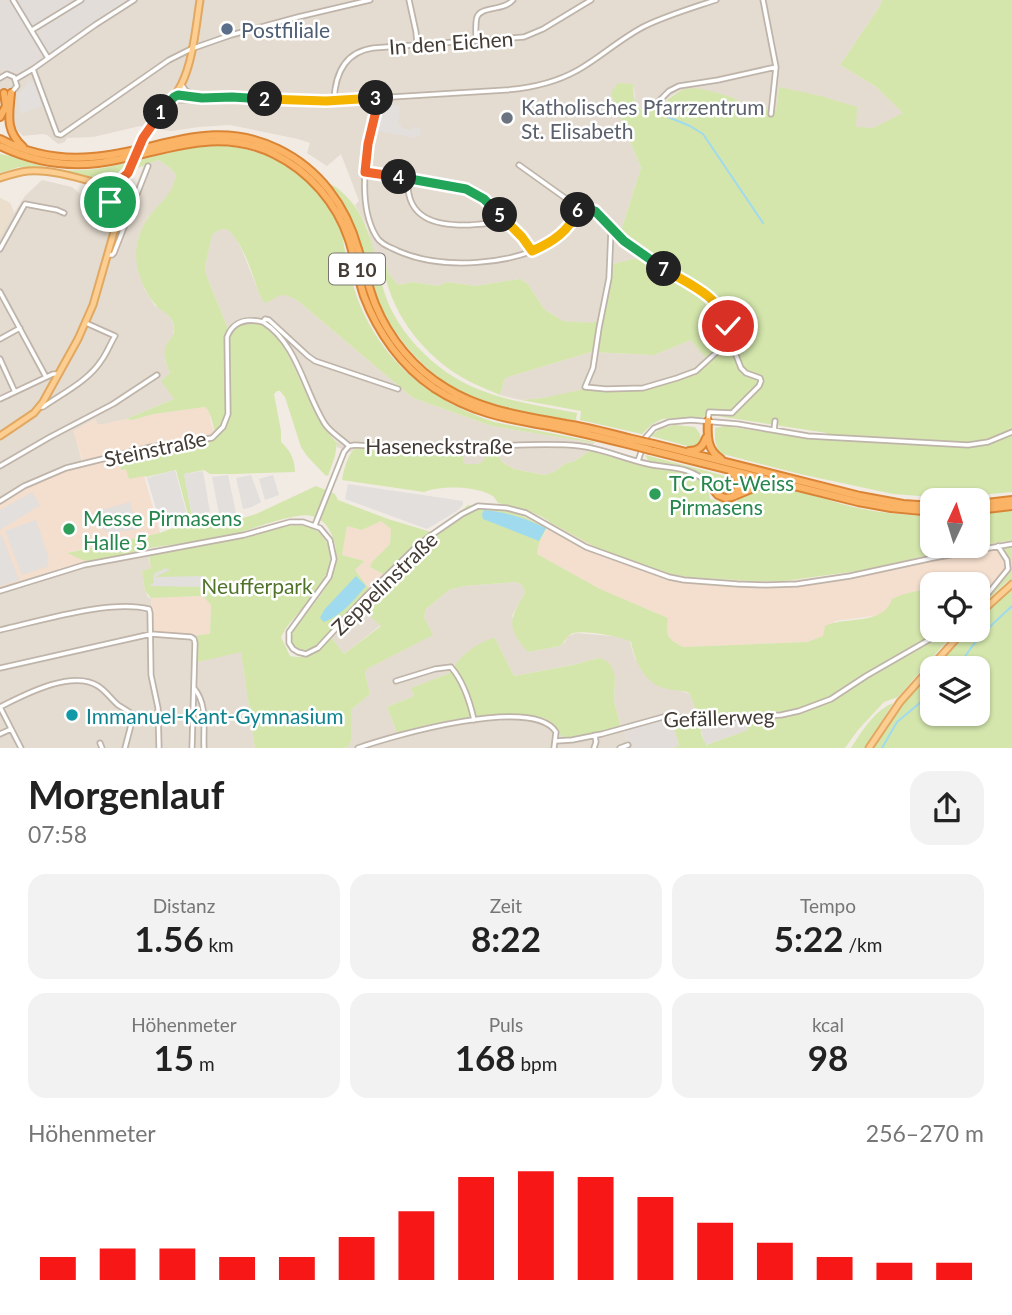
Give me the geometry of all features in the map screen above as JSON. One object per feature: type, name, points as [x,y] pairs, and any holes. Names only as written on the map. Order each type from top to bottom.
[{"type":"highway","points":[[0,117],[6,106],[5,92]]},
{"type":"highway","points":[[5,92],[11,133],[31,152]]},
{"type":"highway","name":"B 10","points":[[0,139],[31,152],[57,157],[94,157],[192,136],[211,135],[246,138],[275,147],[313,172],[338,202],[350,224],[383,321],[409,358],[436,382],[469,401],[494,410],[590,428],[627,441]]},
{"type":"highway","name":"B 10","points":[[0,146],[18,154],[56,163],[89,164],[211,141],[245,144],[273,153],[308,177],[334,209],[348,238],[360,285],[374,319],[396,353],[425,381],[455,400],[491,415],[627,441],[874,505],[920,510]]},
{"type":"highway","points":[[0,152],[18,154]]},
{"type":"highway","points":[[678,450],[700,449],[707,433],[708,421]]},
{"type":"highway","points":[[707,433],[713,453],[729,463]]},
{"type":"highway","name":"B 10","points":[[652,447],[678,450],[860,496],[920,505]]},
{"type":"highway","points":[[720,467],[733,473],[738,480],[738,489],[732,497]]},
{"type":"highway","points":[[708,483],[721,497],[732,497],[761,485],[789,485]]},
{"type":"highway","points":[[990,503],[1012,500]]},
{"type":"highway","points":[[990,509],[1012,506]]},
{"type":"main road","points":[[118,182],[128,173],[143,138],[181,85],[200,0]]},
{"type":"main road","points":[[0,178],[33,171],[100,184]]},
{"type":"main road","points":[[0,436],[40,407],[86,323],[113,235],[111,197],[119,190],[118,182],[107,178],[100,184],[100,191],[111,197]]},
{"type":"main road","points":[[990,604],[1012,584]]},
{"type":"main road","points":[[869,748],[900,702],[953,642]]},
{"type":"street","points":[[13,0],[48,58]]},
{"type":"street","points":[[31,30],[82,0]]},
{"type":"street","points":[[16,79],[134,0]]},
{"type":"street","points":[[33,69],[59,135],[169,60],[191,49],[240,32],[370,0]]},
{"type":"street","points":[[409,0],[417,44]]},
{"type":"street","points":[[476,41],[479,14],[507,6],[513,0]]},
{"type":"street","name":"In den Eichen","points":[[334,101],[340,74],[355,53],[373,48],[530,35],[591,0]]},
{"type":"street","points":[[174,97],[183,95],[202,98],[334,101],[506,90],[544,84],[579,69],[645,26],[716,0]]},
{"type":"street","points":[[764,0],[776,68],[771,114]]},
{"type":"street","points":[[653,107],[663,96],[679,86],[776,68]]},
{"type":"street","points":[[1,75],[10,75],[16,79],[17,86],[5,92]]},
{"type":"street","points":[[181,85],[186,91],[202,98]]},
{"type":"street","points":[[379,98],[368,144],[366,201],[377,239],[390,247],[407,255],[432,261],[460,262],[485,261],[532,251],[565,232],[579,206]]},
{"type":"street","points":[[519,165],[561,196],[595,211],[611,230],[637,252],[712,300],[728,321],[730,340],[741,368],[760,378],[761,383],[732,413],[709,412],[708,421]]},
{"type":"street","points":[[108,255],[114,253],[148,166]]},
{"type":"street","points":[[365,172],[473,191],[522,237],[532,251]]},
{"type":"street","points":[[408,178],[410,201],[428,220],[464,225],[485,224],[502,218]]},
{"type":"street","points":[[0,250],[25,204],[64,213]]},
{"type":"street","points":[[611,230],[609,278],[593,368],[585,387],[643,388],[677,378],[696,371],[730,340]]},
{"type":"street","points":[[0,292],[46,377]]},
{"type":"street","points":[[263,322],[265,319],[275,324],[315,360],[398,389]]},
{"type":"street","name":"Steinstraße","points":[[0,501],[24,486],[66,468],[151,447],[208,440],[216,435],[223,427],[228,414],[229,332],[236,324],[248,320],[263,322]]},
{"type":"street","name":"Haseneckstraße","points":[[263,322],[277,333],[287,347],[326,425],[349,446],[578,446],[683,469],[708,483]]},
{"type":"street","points":[[40,407],[90,373],[104,358],[115,336],[86,323]]},
{"type":"street","points":[[0,339],[20,328]]},
{"type":"street","points":[[0,359],[15,392]]},
{"type":"street","points":[[0,399],[53,374],[59,374]]},
{"type":"street","points":[[0,466],[50,436],[113,404],[157,375]]},
{"type":"street","points":[[638,461],[650,431],[660,424],[682,420],[708,421],[827,438],[968,445],[988,442],[1012,432]]},
{"type":"street","points":[[774,430],[775,421]]},
{"type":"street","points":[[0,591],[84,565],[244,535],[290,522],[315,525],[344,452],[349,446]]},
{"type":"street","name":"Zeppelinstraße","points":[[315,525],[330,540],[333,564],[330,577],[289,632],[290,646],[306,654],[318,648],[417,546],[478,506],[507,508],[526,513],[586,547],[669,577],[737,584],[797,583],[850,576],[1012,544]]},
{"type":"street","points":[[990,591],[1008,569],[1007,560],[998,545]]},
{"type":"street","points":[[0,631],[85,611],[110,608],[149,610],[151,676],[158,708],[159,748]]},
{"type":"street","points":[[0,668],[151,634],[191,636],[194,639],[192,748]]},
{"type":"street","name":"Gefällerweg","points":[[556,741],[595,735],[671,716],[709,720],[781,715],[799,711],[831,699],[925,642]]},
{"type":"street","points":[[396,681],[451,667],[467,696],[474,720]]},
{"type":"street","points":[[21,748],[0,707],[48,685],[83,681],[98,685],[118,705],[131,712],[133,716],[125,748]]},
{"type":"street","points":[[194,688],[204,709],[204,748]]},
{"type":"street","points":[[358,748],[411,731],[474,720],[516,718],[547,722],[554,729],[554,748]]},
{"type":"street","points":[[0,734],[11,729]]},
{"type":"street","points":[[594,748],[595,735]]},
{"type":"street","points":[[620,748],[628,745]]},
{"type":"shaded area","points":[[0,0],[126,0],[27,70],[16,74],[0,70]]},
{"type":"shaded area","points":[[126,0],[882,0],[840,65],[875,86],[904,113],[873,128],[856,128],[779,87],[776,112],[696,89],[678,91],[649,112],[642,110],[635,101],[634,87],[612,97],[641,168],[620,234],[638,258],[613,264],[604,318],[592,324],[563,321],[544,309],[528,284],[520,279],[475,286],[447,282],[438,286],[413,282],[398,285],[389,274],[381,254],[374,254],[367,226],[355,205],[359,201],[341,154],[327,166],[307,153],[310,143],[230,125],[171,131],[140,126],[93,137],[67,138],[65,142],[58,144],[47,135],[23,136],[14,121],[14,98],[4,98],[0,93],[0,70],[27,70]]},
{"type":"shaded area","points":[[30,80],[34,82],[42,106],[21,114],[18,95]]},
{"type":"shaded area","points":[[382,103],[400,106],[398,125],[412,130],[412,127],[421,129],[420,136],[417,138],[378,131]]},
{"type":"shaded area","points":[[159,160],[176,175],[174,186],[148,217],[138,238],[144,288],[155,306],[171,318],[174,328],[165,360],[174,399],[126,419],[100,425],[95,419],[74,431],[83,466],[41,480],[0,503],[0,198],[10,203],[14,213],[25,196],[42,180],[72,187],[92,204],[104,206],[109,212],[125,215],[144,165]]},
{"type":"shaded area","points":[[0,198],[10,203],[13,213],[0,238]]},
{"type":"shaded area","points":[[227,229],[234,234],[242,250],[261,298],[269,301],[279,294],[285,294],[297,300],[413,398],[492,426],[594,443],[590,451],[544,475],[514,469],[502,462],[498,455],[499,449],[488,450],[482,463],[465,464],[461,450],[392,453],[355,448],[351,452],[337,447],[337,442],[322,425],[282,344],[272,332],[228,329],[205,267],[212,234]]},
{"type":"shaded area","points":[[691,340],[707,358],[688,374],[645,389],[521,400],[500,395],[505,378],[591,352],[654,355]]},
{"type":"shaded area","points":[[205,407],[216,434],[213,437],[117,454],[121,470],[126,468],[144,476],[160,533],[69,552],[88,561],[0,588],[0,503],[41,480],[83,466],[73,431],[95,419],[100,425]]},
{"type":"shaded area","points":[[175,470],[187,515],[160,522],[147,478]]},
{"type":"shaded area","points":[[203,471],[210,512],[192,515],[184,474]]},
{"type":"shaded area","points":[[228,475],[236,513],[219,514],[212,477]]},
{"type":"shaded area","points":[[251,475],[261,502],[243,509],[236,478]]},
{"type":"shaded area","points":[[273,475],[279,495],[265,500],[259,479]]},
{"type":"shaded area","points":[[348,484],[463,501],[463,505],[427,529],[345,499]]},
{"type":"shaded area","points":[[32,492],[40,505],[0,530],[0,510]]},
{"type":"shaded area","points":[[130,502],[138,529],[110,533],[104,530],[94,516],[98,511]]},
{"type":"shaded area","points":[[36,520],[49,566],[22,575],[5,531]]},
{"type":"shaded area","points":[[381,521],[391,529],[390,544],[370,567],[385,575],[369,589],[355,570],[364,561],[342,555],[347,526],[362,530]]},
{"type":"shaded area","points":[[551,523],[595,547],[668,574],[753,581],[813,578],[865,570],[920,557],[990,558],[990,544],[1000,542],[1011,566],[1002,581],[990,586],[990,572],[920,572],[920,590],[904,594],[879,615],[835,621],[823,636],[807,642],[683,647],[671,641],[667,631],[668,618],[600,589],[537,554],[539,543]]},
{"type":"shaded area","points":[[2,535],[19,580],[0,586],[0,536]]},
{"type":"shaded area","points":[[148,555],[151,568],[142,571],[145,591],[151,598],[152,632],[198,635],[198,662],[241,651],[255,748],[0,748],[0,593],[66,570]]},
{"type":"shaded area","points":[[166,568],[170,570],[155,577],[203,576],[202,587],[150,586],[154,582],[155,573]]},
{"type":"shaded area","points":[[516,582],[522,585],[525,592],[512,616],[528,652],[560,646],[568,636],[576,633],[624,637],[630,642],[635,659],[678,690],[690,694],[698,717],[747,715],[747,718],[699,722],[671,719],[623,730],[630,748],[344,748],[349,746],[351,740],[351,710],[370,694],[365,673],[367,669],[432,635],[424,617],[426,609],[449,590],[464,586]],"holes":[[[495,638],[514,676],[599,658],[615,676],[614,701],[621,726],[555,726],[542,718],[513,714],[476,716],[397,733],[387,707],[414,696],[412,688],[450,673],[454,665]]]},
{"type":"shaded area","points":[[203,596],[211,605],[210,635],[152,633],[151,598]]},
{"type":"shaded area","points":[[359,606],[381,625],[344,654],[331,637]]},
{"type":"shaded area","points":[[747,718],[749,730],[705,745],[699,722]]},
{"type":"shaded area","points":[[671,719],[679,745],[677,747],[630,748],[623,730],[652,721]]},
{"type":"green space","points":[[882,0],[1012,0],[1012,492],[990,494],[990,488],[920,488],[920,496],[893,494],[719,453],[715,440],[715,428],[724,426],[823,440],[827,433],[717,416],[662,419],[642,434],[580,420],[581,411],[521,400],[585,389],[645,389],[688,374],[706,358],[691,340],[654,355],[591,352],[505,378],[500,395],[452,371],[425,348],[403,320],[389,288],[381,253],[389,274],[398,285],[413,282],[438,286],[447,282],[475,286],[520,279],[528,284],[544,309],[563,321],[592,323],[604,318],[613,264],[637,258],[620,234],[641,168],[612,97],[612,91],[618,83],[633,84],[635,101],[645,111],[658,107],[679,92],[691,88],[776,111],[779,87],[857,107],[856,127],[873,128],[903,113],[875,86],[840,65]]},
{"type":"green space","points":[[216,145],[247,150],[275,160],[300,175],[322,198],[340,227],[363,312],[386,350],[416,381],[453,405],[494,422],[595,442],[492,426],[413,398],[297,300],[282,295],[265,303],[244,253],[227,229],[212,235],[205,267],[228,329],[246,323],[260,323],[273,332],[281,343],[317,416],[337,443],[328,476],[301,447],[285,397],[277,391],[274,394],[281,442],[291,456],[295,472],[210,474],[204,470],[184,474],[192,516],[188,515],[176,470],[129,479],[126,469],[121,470],[118,458],[146,450],[203,443],[214,440],[216,434],[211,416],[205,407],[126,419],[174,399],[161,381],[170,373],[165,354],[166,346],[174,333],[173,323],[146,291],[141,280],[136,252],[139,236],[146,222],[169,193],[176,175],[159,160],[121,175],[99,179],[19,167],[0,173],[0,154],[54,169],[82,170],[121,165]]},
{"type":"green space","points":[[329,184],[346,196],[364,222],[393,313],[403,330],[423,353],[446,372],[477,389],[509,399],[577,413],[576,420],[491,405],[455,389],[422,363],[385,315],[354,224]]},
{"type":"green space","points":[[674,425],[695,427],[701,440],[691,447],[651,436],[660,429]]},
{"type":"green space","points":[[355,448],[392,453],[461,450],[465,464],[474,464],[484,459],[488,450],[499,448],[498,455],[502,462],[514,469],[544,475],[590,451],[642,466],[684,473],[701,482],[710,499],[723,502],[737,501],[754,490],[774,487],[866,510],[920,515],[920,557],[865,570],[784,581],[668,574],[595,547],[526,510],[498,503],[484,492],[448,488],[424,492],[342,480]]},
{"type":"green space","points":[[645,455],[729,477],[731,481],[735,481],[736,488],[731,493],[722,494],[692,469],[649,462]]},
{"type":"green space","points":[[316,486],[335,494],[338,500],[431,532],[385,575],[370,567],[390,544],[391,529],[381,521],[362,530],[347,526],[342,555],[364,561],[355,570],[369,589],[312,649],[296,648],[290,641],[290,636],[325,588],[334,569],[336,549],[333,538],[330,530],[316,517],[297,516],[228,536],[150,548],[99,560],[84,560],[67,553],[160,533],[178,526],[240,519]]},
{"type":"green space","name":"Neufferpark","points":[[468,505],[523,516],[547,528],[537,554],[600,589],[668,618],[669,636],[683,647],[807,642],[823,636],[825,626],[872,617],[887,608],[892,599],[920,590],[920,642],[946,642],[934,656],[920,656],[920,672],[898,697],[884,702],[845,748],[674,748],[679,745],[671,719],[699,722],[706,745],[748,730],[747,715],[698,717],[690,694],[661,687],[647,678],[631,642],[620,638],[578,632],[569,635],[560,646],[528,652],[516,636],[512,623],[525,592],[522,585],[516,582],[464,586],[449,590],[426,609],[424,617],[433,635],[367,669],[365,673],[370,694],[351,710],[349,746],[255,748],[241,652],[198,662],[198,635],[210,634],[211,605],[203,596],[151,598],[145,591],[142,571],[151,568],[149,556],[288,526],[307,527],[316,530],[323,537],[329,548],[330,560],[322,583],[281,637],[290,656],[309,656],[331,637],[344,654],[381,626],[359,606],[433,536],[431,532]]},
{"type":"green space","points":[[1012,510],[1012,540],[990,544],[990,513]]},
{"type":"green space","points":[[1012,546],[1012,579],[990,598],[990,585],[1009,573],[1010,565],[1004,547]]},
{"type":"green space","points":[[1012,588],[1012,748],[873,748],[893,716],[920,682],[920,726],[990,726],[990,656],[944,656],[957,642],[990,642],[990,609]]},
{"type":"green space","points":[[495,638],[514,676],[599,658],[605,660],[611,665],[615,676],[614,701],[621,727],[565,738],[547,720],[509,714],[429,724],[397,733],[387,707],[414,696],[411,688],[450,673],[469,651]]},
{"type":"green space","points":[[893,703],[865,748],[851,748],[874,716]]},
{"type":"water","points":[[484,510],[516,516],[546,528],[539,541],[483,519]]},
{"type":"water","points":[[356,576],[366,586],[342,611],[324,622],[320,618],[324,610]]},
{"type":"waterway","points":[[668,117],[703,134],[763,223]]},
{"type":"waterway","points":[[966,656],[975,642],[1012,606]]},
{"type":"waterway","points":[[882,748],[897,722],[920,703]]},
{"type":"place","name":"Postfiliale","points":[[227,29]]},
{"type":"place","name":"Katholisches Pfarrzentrum St. Elisabeth","points":[[507,118]]},
{"type":"place","name":"TC Rot-Weiss Pirmasens","points":[[655,494]]},
{"type":"place","name":"Messe Pirmasens Halle 5","points":[[69,529]]},
{"type":"place","name":"Immanuel-Kant-Gymnasium","points":[[72,715]]},
{"type":"route","points":[[110,202],[108,197],[114,197],[118,193],[118,182],[130,169],[143,138],[161,112],[178,95],[326,101],[379,98],[368,144],[365,172],[473,191],[522,237],[532,251],[565,232],[579,206],[592,209],[615,234],[637,252],[712,300],[725,316],[728,326]]}]
